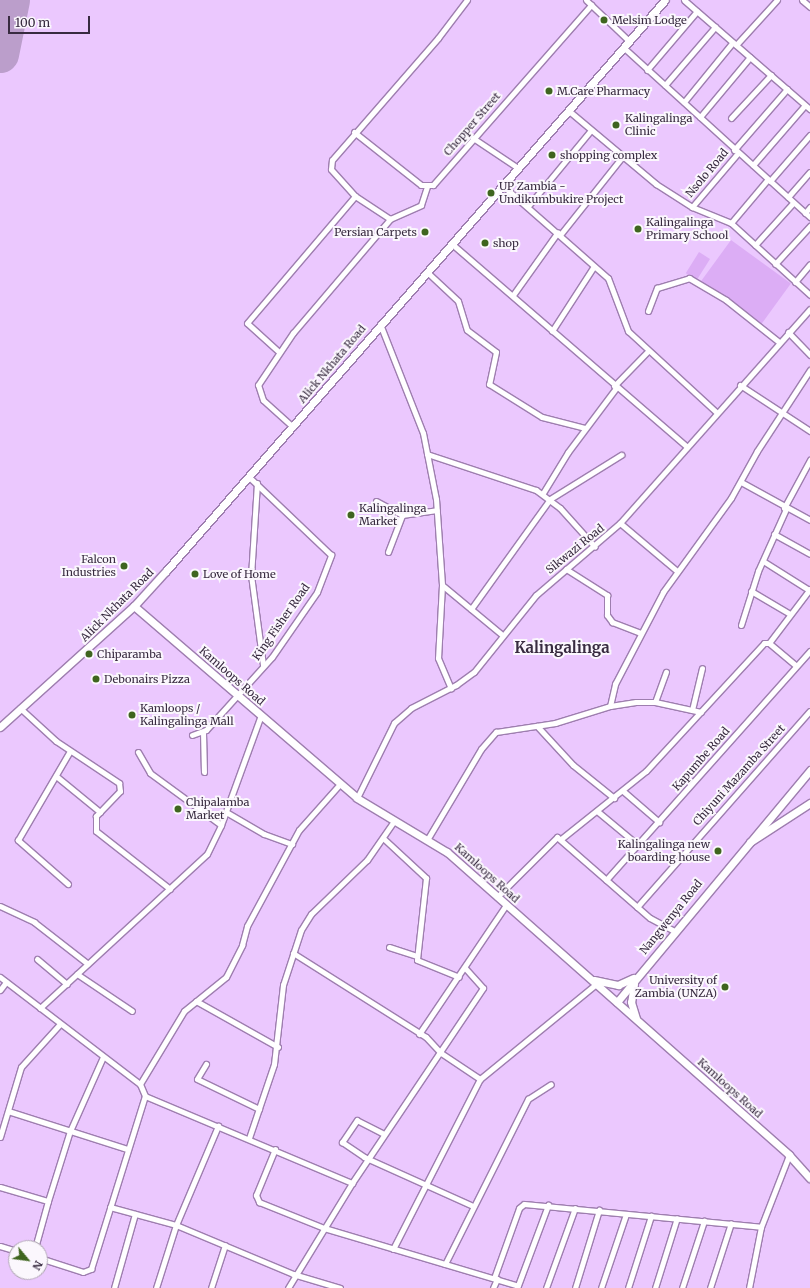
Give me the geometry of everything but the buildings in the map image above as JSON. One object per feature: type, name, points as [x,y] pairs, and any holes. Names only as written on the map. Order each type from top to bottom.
[{"type":"main road","name":"Alick Nkhata Road","points":[[0,727],[134,606],[293,427],[380,324],[452,244],[665,0]]},
{"type":"main road","name":"Kamloops Road","points":[[134,606],[357,798],[447,852],[789,1155],[810,1178]]},
{"type":"main road","name":"Nangwenya Road","points":[[616,1002],[744,846],[810,770]]},
{"type":"main road","name":"Nangwenya Road","points":[[744,846],[810,803]]},
{"type":"main road","points":[[586,975],[601,983],[618,985],[638,975]]},
{"type":"main road","points":[[637,1020],[631,1002],[638,975]]},
{"type":"street","points":[[390,219],[355,196],[331,165],[354,132],[438,38],[467,0]]},
{"type":"street","points":[[586,0],[629,41]]},
{"type":"street","points":[[684,0],[810,109]]},
{"type":"street","points":[[684,102],[735,44],[777,0]]},
{"type":"street","points":[[802,0],[810,7]]},
{"type":"street","name":"Chopper Street","points":[[427,186],[433,185],[591,5]]},
{"type":"street","points":[[647,70],[697,11]]},
{"type":"street","points":[[665,85],[715,27]]},
{"type":"street","points":[[623,47],[810,217]]},
{"type":"street","points":[[700,117],[750,57]]},
{"type":"street","points":[[731,118],[771,75]]},
{"type":"street","name":"Nsolo Road","points":[[692,207],[787,89]]},
{"type":"street","points":[[752,165],[805,105]]},
{"type":"street","points":[[568,111],[622,157],[692,207],[731,223],[810,295]]},
{"type":"street","points":[[529,205],[591,130]]},
{"type":"street","points":[[293,427],[272,410],[258,391],[258,385],[279,352],[390,219],[421,205],[427,186],[354,132]]},
{"type":"street","points":[[731,223],[810,135]]},
{"type":"street","points":[[473,138],[518,168]]},
{"type":"street","points":[[513,295],[559,233],[622,157]]},
{"type":"street","points":[[788,197],[810,172]]},
{"type":"street","points":[[502,186],[529,205],[611,283],[624,326],[648,351],[716,412]]},
{"type":"street","points":[[279,352],[250,328],[250,317],[355,196]]},
{"type":"street","points":[[755,245],[793,203]]},
{"type":"street","points":[[805,213],[810,207]]},
{"type":"street","points":[[775,264],[810,226]]},
{"type":"street","points":[[452,244],[513,295],[615,387],[686,446]]},
{"type":"street","points":[[795,282],[810,264]]},
{"type":"street","points":[[552,331],[594,266]]},
{"type":"street","points":[[427,272],[458,301],[467,330],[496,352],[489,384],[542,417],[585,428]]},
{"type":"street","points":[[648,311],[657,288],[689,278],[726,300],[779,342]]},
{"type":"street","name":"Sikwazi Road","points":[[357,798],[394,723],[411,708],[451,688],[474,672],[501,634],[536,595],[566,569],[595,547],[620,523],[740,385],[809,311]]},
{"type":"street","points":[[380,324],[423,433],[437,510],[442,585],[438,658],[451,688]]},
{"type":"street","points":[[788,332],[810,355]]},
{"type":"street","points":[[542,493],[585,428],[615,387],[648,351]]},
{"type":"street","points":[[610,706],[615,684],[641,633],[677,571],[741,482],[780,415],[810,370]]},
{"type":"street","points":[[740,385],[780,415],[810,431]]},
{"type":"street","points":[[427,454],[542,493],[550,499],[595,547]]},
{"type":"street","points":[[471,610],[550,499],[620,455]]},
{"type":"street","points":[[741,625],[751,591],[774,534],[785,508],[808,470],[810,460]]},
{"type":"street","points":[[249,477],[257,483],[251,575],[264,666]]},
{"type":"street","points":[[741,482],[785,508],[810,520]]},
{"type":"street","name":"King Fisher Road","points":[[203,732],[236,694],[264,666],[316,592],[331,554],[257,483]]},
{"type":"street","points":[[376,501],[402,515],[437,510]]},
{"type":"street","points":[[388,552],[402,515]]},
{"type":"street","points":[[620,523],[677,571]]},
{"type":"street","points":[[774,534],[810,554]]},
{"type":"street","points":[[561,839],[623,791],[701,712],[759,647],[769,643],[810,590],[763,561]]},
{"type":"street","points":[[566,569],[607,595],[606,615],[612,622],[641,633]]},
{"type":"street","points":[[442,585],[501,634]]},
{"type":"street","points":[[751,591],[790,614]]},
{"type":"street","points":[[769,643],[796,666]]},
{"type":"street","name":"Kapumbe Road","points":[[606,880],[810,650]]},
{"type":"street","points":[[692,710],[702,668]]},
{"type":"street","points":[[655,702],[666,672]]},
{"type":"street","points":[[427,840],[489,738],[507,729],[537,726],[610,706],[655,702],[701,712]]},
{"type":"street","points":[[20,708],[70,751],[119,783],[120,791],[100,812],[95,820],[96,831],[170,888]]},
{"type":"street","name":"Chiyuni Mazamba Street","points":[[637,908],[810,711]]},
{"type":"street","points":[[40,1008],[207,854],[226,812],[261,715]]},
{"type":"street","points":[[537,726],[573,765],[614,798]]},
{"type":"street","points":[[192,735],[203,732],[204,772]]},
{"type":"street","points":[[68,884],[19,843],[70,751]]},
{"type":"street","points":[[138,752],[150,773],[221,824]]},
{"type":"street","points":[[56,776],[100,812]]},
{"type":"street","points":[[140,1084],[178,1019],[196,1001],[226,977],[242,946],[248,926],[306,819],[340,784]]},
{"type":"street","points":[[623,791],[659,822]]},
{"type":"street","points":[[597,811],[638,845]]},
{"type":"street","points":[[226,812],[264,834],[292,844]]},
{"type":"street","points":[[249,1138],[278,1047],[283,985],[307,919],[360,868],[394,821]]},
{"type":"street","points":[[383,838],[421,870],[426,878],[416,956]]},
{"type":"street","points":[[497,896],[554,838],[561,839],[637,908],[674,931]]},
{"type":"street","points":[[419,1034],[459,977],[506,905]]},
{"type":"street","points":[[0,906],[34,922],[88,964]]},
{"type":"street","points":[[389,947],[416,956],[420,961],[459,977]]},
{"type":"street","points":[[293,954],[437,1046],[440,1053],[480,1079]]},
{"type":"street","points":[[37,959],[67,984]]},
{"type":"street","points":[[288,1288],[293,1274],[324,1228],[352,1182],[483,988],[465,968]]},
{"type":"street","points":[[77,974],[132,1010]]},
{"type":"street","points":[[0,977],[140,1084],[146,1096],[352,1182]]},
{"type":"street","points":[[0,990],[6,982]]},
{"type":"street","points":[[393,1249],[480,1079],[596,984]]},
{"type":"street","points":[[196,1001],[278,1047]]},
{"type":"street","points":[[0,1137],[21,1067],[60,1024]]},
{"type":"street","points":[[37,1240],[70,1132],[103,1057]]},
{"type":"street","points":[[206,1064],[197,1079],[259,1108]]},
{"type":"street","points":[[445,1264],[473,1206],[528,1100],[551,1084]]},
{"type":"street","points":[[48,1260],[89,1272],[127,1149],[146,1096]]},
{"type":"street","points":[[8,1111],[127,1149]]},
{"type":"street","points":[[384,1134],[357,1120],[342,1142],[368,1159],[427,1182],[473,1206]]},
{"type":"street","points":[[156,1288],[176,1225],[218,1126]]},
{"type":"street","points":[[276,1149],[255,1200],[324,1228],[495,1278],[518,1287],[548,1205]]},
{"type":"street","points":[[749,1288],[761,1227],[789,1155]]},
{"type":"street","points":[[0,1187],[48,1202]]},
{"type":"street","points":[[493,1288],[495,1278],[520,1206],[548,1205],[761,1227]]},
{"type":"street","points":[[110,1207],[176,1225],[293,1274],[340,1288]]},
{"type":"street","points":[[546,1288],[574,1208]]},
{"type":"street","points":[[575,1288],[599,1210]]},
{"type":"street","points":[[114,1288],[135,1214]]},
{"type":"street","points":[[601,1288],[626,1214]]},
{"type":"street","points":[[628,1288],[651,1216]]},
{"type":"street","points":[[655,1288],[678,1218]]},
{"type":"street","points":[[682,1288],[704,1221]]},
{"type":"street","points":[[710,1288],[732,1223]]},
{"type":"street","points":[[211,1288],[225,1245]]},
{"type":"shaded area","points":[[731,240],[791,283],[760,326],[700,282]]},
{"type":"shaded area","points":[[699,252],[710,259],[697,280],[686,273]]},
{"type":"runway","points":[[0,54],[11,0]]},
{"type":"place","name":"Melsim Lodge","points":[[604,20]]},
{"type":"place","name":"M.Care Pharmacy","points":[[549,91]]},
{"type":"place","name":"Kalingalinga Clinic","points":[[616,125]]},
{"type":"place","name":"shopping complex","points":[[552,155]]},
{"type":"place","name":"UP Zambia - Undikumbukire Project","points":[[491,193]]},
{"type":"place","name":"Kalingalinga Primary School","points":[[638,229]]},
{"type":"place","name":"Persian Carpets","points":[[425,232]]},
{"type":"place","name":"shop","points":[[485,243]]},
{"type":"place","name":"Kalingalinga Market","points":[[351,515]]},
{"type":"place","name":"Falcon Industries","points":[[124,566]]},
{"type":"place","name":"Love of Home","points":[[195,574]]},
{"type":"place","name":"Chiparamba","points":[[89,654]]},
{"type":"place","name":"Debonairs Pizza","points":[[96,679]]},
{"type":"place","name":"Kamloops / Kalingalinga Mall","points":[[132,715]]},
{"type":"place","name":"Chipalamba Market","points":[[178,809]]},
{"type":"place","name":"Kalingalinga new boarding house","points":[[718,851]]},
{"type":"place","name":"University of Zambia (UNZA)","points":[[725,987]]},
{"type":"district","name":"Kalingalinga","points":[[562,648]]}]
